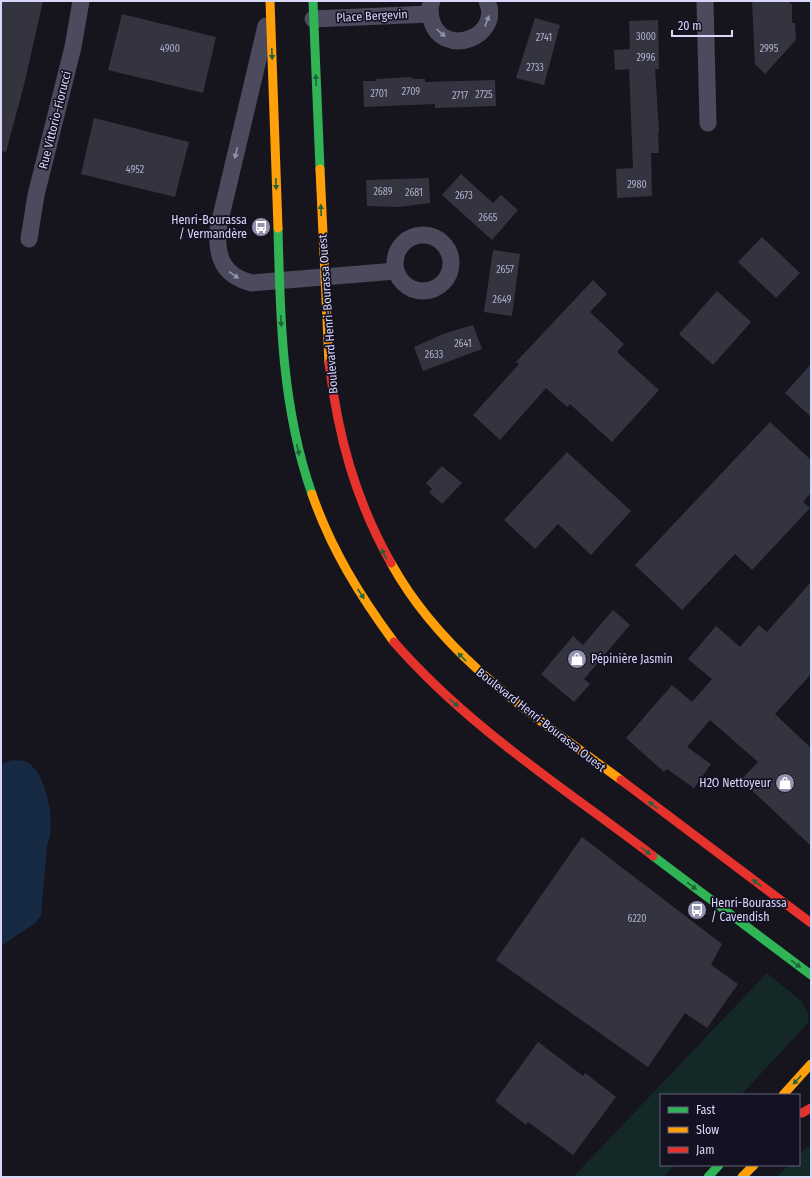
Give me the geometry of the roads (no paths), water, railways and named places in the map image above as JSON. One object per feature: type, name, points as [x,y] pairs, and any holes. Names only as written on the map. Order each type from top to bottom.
[{"type":"main road","name":"Boulevard Henri-Bourassa Ouest","points":[[313,1],[324,277],[330,374],[335,414],[345,455],[359,498],[374,536],[414,601],[454,648],[502,692],[811,923]]},
{"type":"main road","points":[[270,5],[282,336],[289,404],[295,438],[306,479],[319,517],[338,556],[368,606],[392,638],[416,667],[446,697],[479,724],[811,975]]},
{"type":"main road","points":[[784,1094],[811,1064]]},
{"type":"main road","points":[[801,1115],[811,1100]]},
{"type":"main road","points":[[801,1115],[811,1108]]},
{"type":"main road","points":[[708,1177],[718,1166]]},
{"type":"main road","points":[[742,1177],[753,1166]]},
{"type":"street","name":"Rue Vittorio-Fiorucci","points":[[29,240],[36,195],[73,47],[81,1]]},
{"type":"street","name":"Place Bergevin","points":[[314,19],[431,7],[432,23],[438,32],[445,38],[455,41],[465,41],[474,38],[482,31],[487,23],[490,13],[487,1]]},
{"type":"street","points":[[705,1],[708,123]]},
{"type":"street","points":[[270,5],[218,229],[217,252],[221,262],[227,270],[236,277],[252,284],[396,271]]},
{"type":"water","points":[[12,760],[27,762],[34,768],[40,778],[48,801],[51,826],[47,846],[41,915],[35,923],[1,946],[1,764]]},
{"type":"place","name":"Henri-Bourassa / Vermandère","points":[[261,227]]},
{"type":"place","name":"Pépinière Jasmin","points":[[577,659]]},
{"type":"place","name":"H2O Nettoyeur","points":[[785,783]]},
{"type":"place","name":"Henri-Bourassa / Cavendish","points":[[697,910]]}]
